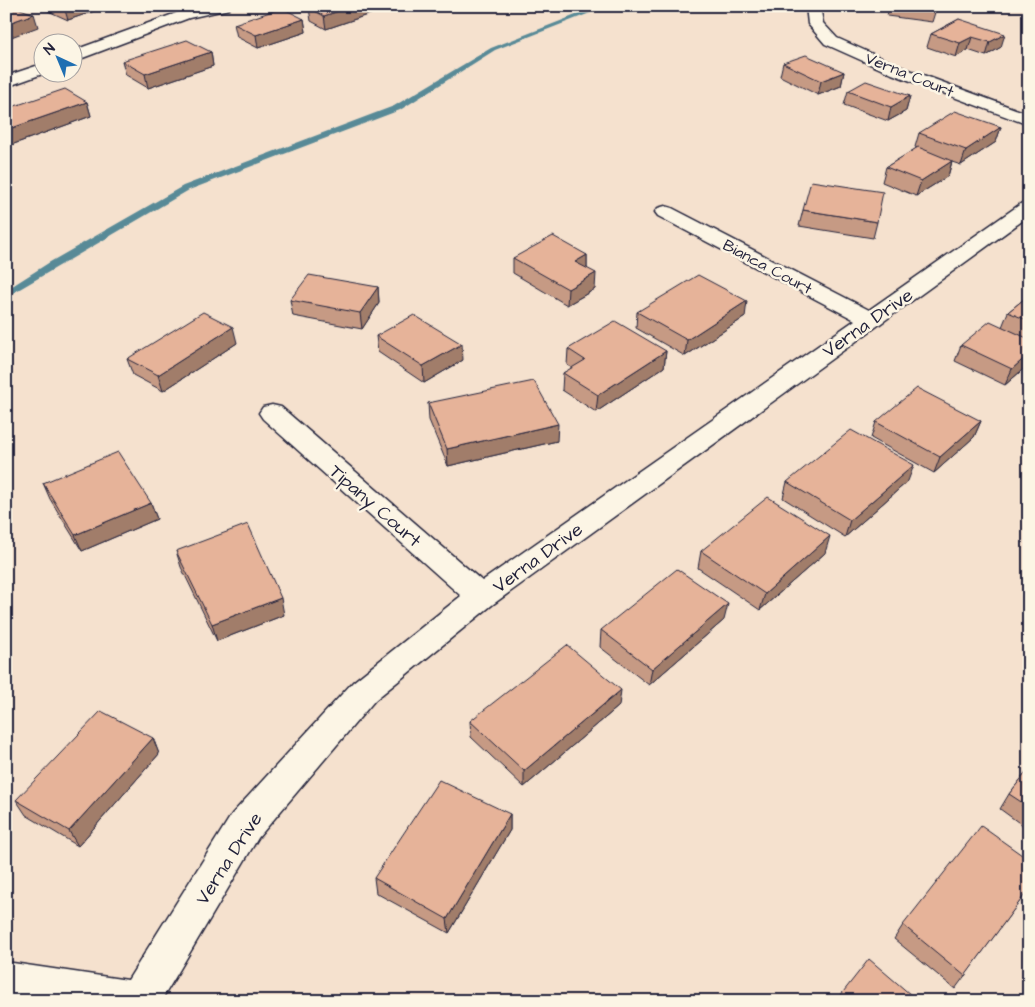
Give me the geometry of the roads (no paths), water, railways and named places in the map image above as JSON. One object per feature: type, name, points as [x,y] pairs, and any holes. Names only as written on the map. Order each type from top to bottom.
[{"type":"street","points":[[82,53],[184,15],[224,6]]},
{"type":"street","name":"Verna Court","points":[[813,6],[816,24],[831,41],[898,71],[1029,120]]},
{"type":"street","points":[[6,82],[32,73]]},
{"type":"street","name":"Verna Drive","points":[[138,1001],[245,826],[364,691],[481,597],[1029,207]]},
{"type":"street","name":"Bianca Court","points":[[665,212],[870,319]]},
{"type":"street","name":"Tipany Court","points":[[272,413],[481,597]]},
{"type":"street","points":[[6,982],[138,1001]]},
{"type":"waterway","points":[[6,294],[53,264],[186,188],[397,108],[493,49],[605,6]]}]
